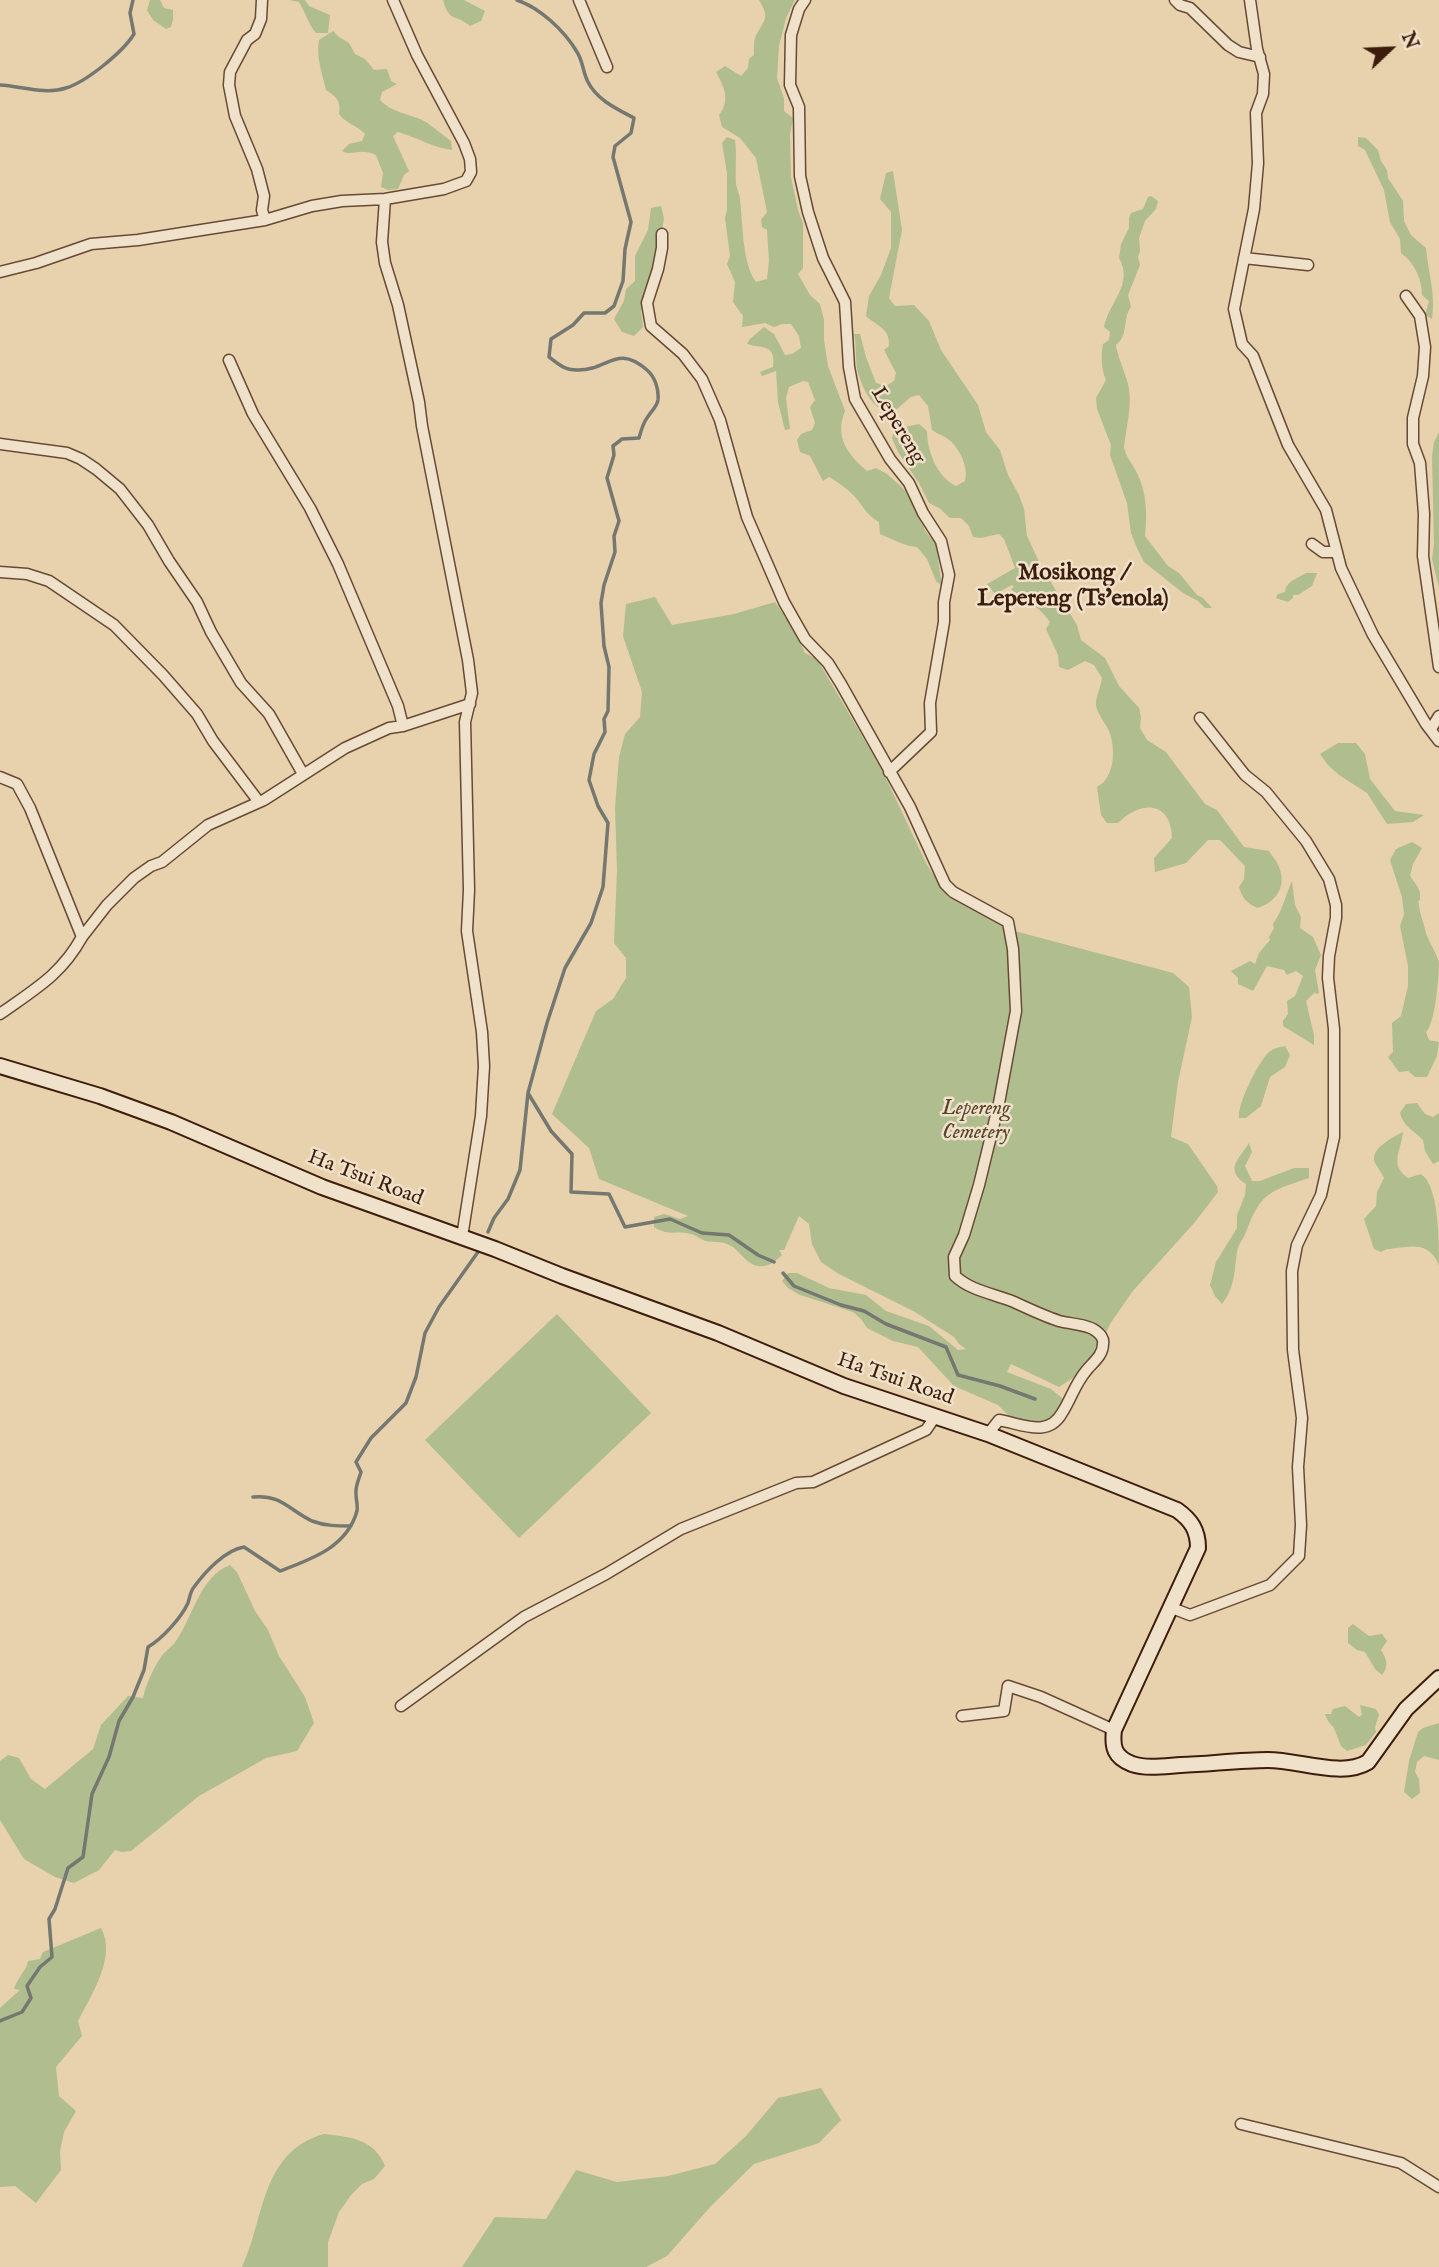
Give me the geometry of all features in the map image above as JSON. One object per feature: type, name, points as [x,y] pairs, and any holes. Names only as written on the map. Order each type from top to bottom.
[{"type":"street","points":[[262,0],[261,19],[255,34],[247,40],[230,72],[229,85],[236,116],[257,169],[264,196],[262,210],[265,220]]},
{"type":"street","points":[[0,272],[91,244],[138,240],[265,220],[312,206],[342,201],[385,199],[444,189],[466,181],[471,172],[464,143],[417,55],[393,0]]},
{"type":"street","points":[[579,0],[607,67]]},
{"type":"street","name":"Lepereng","points":[[805,0],[799,9],[791,35],[790,85],[799,107],[800,176],[808,212],[823,258],[845,302],[849,367],[855,399],[890,459],[909,483],[922,513],[941,541],[949,575],[930,703],[931,732],[889,772]]},
{"type":"street","points":[[1175,0],[1190,8],[1228,45],[1239,52],[1260,57]]},
{"type":"street","points":[[1250,0],[1264,74],[1256,113],[1254,209],[1234,309],[1237,329],[1242,344],[1253,356],[1288,445],[1325,510],[1341,568],[1373,635],[1439,741]]},
{"type":"street","points":[[385,199],[382,243],[385,264],[398,305],[419,402],[472,693],[465,722],[469,890],[467,931],[481,1021],[484,1066],[481,1116],[462,1237]]},
{"type":"street","points":[[662,234],[658,269],[647,303],[651,326],[683,354],[702,379],[720,420],[747,517],[784,602],[804,639],[828,663],[910,807],[945,884],[953,892],[1008,922],[1013,949],[1016,1011],[1014,1026],[979,1185],[964,1235],[954,1257],[955,1276],[989,1294],[1040,1314],[1094,1329],[1102,1337],[1104,1344],[1099,1356],[1069,1397],[1058,1421],[1049,1427],[1038,1429],[999,1420],[988,1434]]},
{"type":"street","points":[[1244,258],[1308,265]]},
{"type":"street","points":[[1406,296],[1420,316],[1425,347],[1423,376],[1413,418],[1412,444],[1420,463],[1424,514],[1423,556],[1439,667]]},
{"type":"street","points":[[229,360],[253,414],[310,508],[338,564],[398,706],[403,726]]},
{"type":"street","points":[[0,444],[67,453],[96,469],[120,489],[148,525],[197,601],[211,632],[241,683],[269,714],[303,774]]},
{"type":"street","points":[[1312,544],[1323,552],[1337,552]]},
{"type":"street","points":[[0,572],[27,574],[49,581],[114,625],[163,674],[197,714],[213,741],[259,802]]},
{"type":"street","points":[[0,1014],[41,986],[64,965],[107,905],[134,878],[151,866],[163,862],[208,825],[259,802],[345,748],[389,728],[470,704]]},
{"type":"street","points":[[1431,729],[1439,716]]},
{"type":"street","points":[[1172,1608],[1190,1615],[1270,1585],[1299,1556],[1301,1525],[1298,1467],[1302,1418],[1293,1350],[1292,1270],[1297,1245],[1321,1195],[1334,1137],[1334,1029],[1328,978],[1336,918],[1333,889],[1295,826],[1266,792],[1245,775],[1200,718]]},
{"type":"street","points":[[0,777],[17,784],[30,808],[82,937]]},
{"type":"street","name":"Ha Tsui Road","points":[[0,1066],[100,1096],[173,1122],[322,1187],[718,1333],[844,1386],[988,1434],[1177,1510],[1189,1519],[1198,1537],[1198,1548],[1114,1730]]},
{"type":"street","points":[[401,1706],[524,1617],[606,1574],[681,1529],[796,1483],[813,1482],[926,1430],[935,1416]]},
{"type":"street","points":[[962,1716],[1004,1711],[1008,1686],[1041,1697],[1114,1730],[1112,1745],[1119,1756],[1132,1764],[1145,1766],[1267,1760],[1349,1770],[1368,1762],[1406,1709],[1439,1678]]},
{"type":"street","points":[[1241,2124],[1401,2164],[1439,2187]]},
{"type":"green space","points":[[150,0],[160,0],[164,8],[173,10],[171,27],[166,29],[153,20],[147,10]]},
{"type":"green space","points":[[289,0],[305,0],[309,6],[330,15],[328,33],[316,33],[299,2]]},
{"type":"green space","points":[[443,0],[464,0],[485,11],[481,21],[470,26],[451,15]]},
{"type":"green space","points":[[759,0],[795,0],[786,18],[779,46],[777,78],[784,98],[784,111],[793,118],[790,135],[791,177],[803,223],[803,268],[798,274],[810,295],[820,304],[828,366],[845,411],[842,437],[854,459],[867,471],[876,468],[905,490],[926,532],[936,544],[942,586],[936,581],[927,559],[917,547],[880,534],[879,522],[868,514],[853,495],[829,477],[823,481],[810,456],[800,452],[797,440],[801,434],[812,430],[815,423],[810,407],[815,400],[808,382],[803,381],[789,387],[786,398],[790,429],[785,430],[778,402],[776,371],[762,376],[760,372],[773,367],[772,354],[767,348],[747,344],[764,327],[774,334],[785,355],[792,354],[801,348],[799,336],[791,324],[774,327],[765,323],[742,327],[743,316],[733,302],[735,282],[727,264],[730,256],[725,218],[727,173],[722,143],[727,137],[735,140],[736,184],[744,243],[748,265],[756,282],[767,279],[767,230],[762,227],[761,220],[767,212],[756,158],[740,138],[722,127],[719,115],[725,104],[725,94],[716,72],[725,66],[741,76],[748,68],[749,59],[754,55],[755,37],[765,16]]},
{"type":"green space","points":[[333,31],[349,43],[355,54],[365,59],[374,70],[387,69],[391,81],[397,84],[382,92],[380,100],[395,110],[424,121],[451,141],[452,150],[398,132],[393,136],[409,171],[404,175],[398,189],[388,190],[381,187],[383,173],[376,155],[342,151],[349,144],[362,141],[365,134],[339,114],[337,100],[326,90],[318,47],[319,40]]},
{"type":"green space","points":[[1358,137],[1366,138],[1378,150],[1388,178],[1403,201],[1404,221],[1411,235],[1426,248],[1432,292],[1432,319],[1425,315],[1429,301],[1422,295],[1416,271],[1401,253],[1400,239],[1390,222],[1384,190],[1365,150],[1358,146]]},
{"type":"green space","points":[[893,171],[902,230],[889,298],[895,306],[914,305],[929,321],[941,350],[978,405],[986,432],[1000,450],[1024,509],[1027,536],[1041,566],[1077,625],[1081,640],[1105,658],[1119,686],[1139,708],[1140,728],[1147,740],[1166,752],[1205,804],[1217,810],[1244,847],[1269,851],[1277,863],[1281,874],[1281,887],[1274,898],[1264,906],[1257,908],[1243,897],[1239,887],[1244,879],[1245,866],[1220,840],[1208,840],[1186,863],[1155,872],[1154,858],[1172,838],[1170,826],[1161,811],[1153,808],[1136,810],[1118,823],[1107,823],[1101,815],[1097,787],[1111,770],[1113,754],[1109,731],[1096,706],[1102,678],[1094,665],[1085,661],[1068,670],[1059,667],[1058,655],[1046,629],[1050,622],[1045,615],[1016,594],[1011,589],[1014,587],[1012,585],[995,594],[987,584],[1015,568],[1004,539],[999,534],[973,537],[969,526],[961,518],[950,518],[929,503],[898,452],[892,438],[894,432],[919,424],[927,431],[931,455],[938,470],[956,486],[965,481],[966,470],[956,447],[932,430],[928,406],[919,395],[911,397],[892,413],[874,404],[866,392],[857,369],[854,334],[860,334],[876,383],[886,386],[894,381],[896,373],[884,350],[889,346],[888,335],[866,316],[869,296],[881,275],[891,248],[891,212],[880,199],[886,173]]},
{"type":"green space","points":[[1151,196],[1158,201],[1156,209],[1145,221],[1139,238],[1140,265],[1128,295],[1131,307],[1123,337],[1116,345],[1130,396],[1124,447],[1143,488],[1145,536],[1168,566],[1179,573],[1212,608],[1205,608],[1144,562],[1131,533],[1127,503],[1110,455],[1111,445],[1097,409],[1096,398],[1106,380],[1102,353],[1103,344],[1109,340],[1110,332],[1104,327],[1124,276],[1119,258],[1121,244],[1129,228],[1131,213],[1143,209]]},
{"type":"green space","points":[[661,206],[664,218],[641,311],[643,327],[634,336],[622,332],[614,319],[624,301],[626,289],[635,281],[635,256],[648,230],[651,208]]},
{"type":"green space","points":[[1439,432],[1439,588],[1432,559],[1432,456]]},
{"type":"green space","points":[[1306,573],[1317,573],[1312,586],[1298,595],[1293,595],[1288,602],[1276,598],[1278,594],[1285,592],[1290,583]]},
{"type":"green space","name":"Lepereng Cemetery","points":[[655,597],[672,625],[734,614],[775,602],[805,653],[817,659],[882,770],[927,865],[948,897],[984,911],[1007,929],[1173,973],[1189,987],[1192,1017],[1178,1082],[1171,1137],[1188,1144],[1217,1186],[1218,1192],[1195,1222],[1132,1292],[1110,1324],[1101,1344],[1079,1374],[1059,1387],[1011,1364],[1007,1372],[1051,1389],[1063,1399],[1056,1416],[1045,1422],[1032,1424],[1010,1417],[998,1405],[954,1386],[918,1347],[893,1341],[867,1328],[853,1312],[800,1295],[788,1288],[782,1281],[788,1273],[797,1273],[829,1288],[866,1295],[886,1311],[929,1326],[958,1350],[966,1349],[954,1337],[915,1312],[839,1274],[821,1262],[812,1244],[809,1224],[799,1216],[784,1250],[779,1250],[782,1255],[765,1266],[753,1265],[725,1243],[706,1241],[691,1234],[660,1230],[654,1227],[654,1217],[664,1214],[680,1219],[688,1216],[599,1179],[589,1148],[552,1114],[596,1011],[613,999],[626,978],[626,958],[614,943],[617,870],[615,808],[619,757],[625,734],[640,717],[642,692],[623,636],[626,604]]},
{"type":"green space","points":[[1338,743],[1356,743],[1365,754],[1370,779],[1395,811],[1424,815],[1413,822],[1387,824],[1367,793],[1339,775],[1320,754]]},
{"type":"green space","points":[[1412,842],[1422,848],[1410,876],[1419,890],[1421,916],[1439,963],[1434,1011],[1426,1032],[1429,1040],[1439,1042],[1437,1056],[1427,1077],[1415,1077],[1408,1071],[1399,1072],[1388,1057],[1393,1052],[1392,1023],[1401,1016],[1408,986],[1408,966],[1400,926],[1404,914],[1402,897],[1390,860],[1396,849]]},
{"type":"green space","points":[[1292,881],[1295,905],[1301,917],[1300,928],[1313,937],[1321,955],[1315,970],[1319,993],[1315,992],[1306,1001],[1314,1045],[1283,1026],[1288,1014],[1287,1001],[1295,996],[1303,976],[1296,971],[1287,975],[1284,970],[1267,966],[1253,991],[1238,984],[1238,978],[1231,971],[1250,961],[1255,964],[1259,953],[1270,940],[1273,924]]},
{"type":"green space","points":[[1285,1046],[1290,1055],[1285,1067],[1270,1077],[1261,1106],[1246,1118],[1239,1118],[1245,1093],[1260,1064],[1269,1052]]},
{"type":"green space","points":[[1417,1103],[1425,1114],[1433,1117],[1439,1113],[1439,1161],[1433,1164],[1425,1151],[1423,1140],[1401,1118],[1400,1113],[1406,1104]]},
{"type":"green space","points":[[1403,1132],[1398,1157],[1399,1168],[1408,1178],[1421,1174],[1427,1180],[1437,1215],[1439,1265],[1431,1253],[1422,1248],[1404,1247],[1381,1252],[1374,1249],[1364,1219],[1376,1206],[1377,1192],[1384,1178],[1375,1163],[1375,1153],[1383,1144]]},
{"type":"green space","points":[[1249,1143],[1252,1152],[1245,1166],[1252,1181],[1260,1181],[1294,1168],[1309,1168],[1309,1178],[1276,1190],[1262,1201],[1238,1247],[1232,1286],[1222,1304],[1210,1285],[1216,1262],[1237,1228],[1237,1215],[1245,1195],[1246,1184],[1236,1174],[1235,1164]]},
{"type":"green space","points":[[557,1314],[651,1413],[519,1538],[425,1440]]},
{"type":"green space","points":[[230,1565],[237,1572],[279,1656],[305,1697],[314,1723],[297,1751],[266,1758],[199,1796],[131,1851],[115,1850],[99,1870],[74,1883],[55,1877],[24,1859],[0,1820],[0,1761],[8,1755],[19,1758],[31,1779],[45,1789],[93,1749],[101,1725],[128,1696],[143,1698],[155,1666],[176,1641],[204,1588],[220,1570]]},
{"type":"green space","points":[[1353,1624],[1369,1636],[1382,1634],[1387,1641],[1381,1650],[1386,1663],[1382,1675],[1365,1652],[1348,1643],[1348,1628]]},
{"type":"green space","points":[[1360,1705],[1376,1709],[1379,1715],[1376,1732],[1366,1745],[1347,1751],[1341,1746],[1325,1714],[1331,1714],[1333,1709],[1345,1706],[1359,1717],[1362,1715]]},
{"type":"green space","points":[[1439,1723],[1439,1760],[1424,1756],[1417,1762],[1415,1772],[1419,1779],[1420,1793],[1412,1799],[1404,1792],[1409,1761],[1418,1732]]},
{"type":"green space","points":[[101,1928],[105,1939],[104,1963],[78,2021],[82,2036],[56,2067],[59,2096],[76,2111],[64,2132],[60,2152],[61,2170],[36,2203],[15,2186],[0,2187],[0,2008],[20,1990],[14,1989],[28,1961],[40,1959],[43,1952]]},
{"type":"green space","points":[[821,2088],[841,2120],[819,2143],[754,2164],[711,2206],[667,2256],[646,2267],[462,2267],[495,2217],[546,2219],[576,2170],[617,2182],[668,2176],[715,2164],[746,2136],[778,2098]]},
{"type":"green space","points":[[324,2134],[352,2138],[368,2145],[375,2150],[385,2166],[374,2179],[362,2184],[351,2195],[339,2212],[328,2242],[328,2267],[242,2267],[276,2171],[287,2156],[303,2143]]},
{"type":"waterway","points":[[0,85],[50,91],[84,80],[113,57],[134,34],[130,13],[133,0]]},
{"type":"waterway","points":[[488,1232],[494,1218],[508,1199],[520,1170],[528,1093],[547,1023],[565,968],[591,923],[603,887],[608,823],[598,806],[589,780],[594,754],[605,732],[604,719],[608,711],[609,667],[604,646],[601,603],[615,552],[614,536],[619,521],[607,478],[614,455],[613,446],[622,439],[639,438],[644,422],[658,400],[656,384],[650,373],[636,362],[619,358],[597,367],[577,370],[562,366],[549,357],[551,339],[573,325],[584,313],[605,313],[614,306],[623,281],[625,249],[631,222],[613,157],[615,146],[631,133],[634,118],[597,94],[586,78],[572,44],[558,28],[543,14],[517,0]]},
{"type":"waterway","points":[[528,1093],[551,1131],[572,1154],[571,1192],[609,1194],[625,1227],[670,1219],[702,1233],[729,1235],[758,1255],[774,1262]]},
{"type":"waterway","points":[[0,2021],[22,2012],[31,1998],[27,1986],[40,1967],[52,1957],[49,1919],[55,1909],[68,1868],[83,1857],[92,1794],[109,1757],[119,1721],[144,1670],[148,1647],[176,1621],[185,1609],[193,1589],[204,1575],[230,1552],[244,1547],[280,1571],[327,1550],[345,1534],[357,1511],[356,1489],[361,1472],[356,1462],[371,1438],[406,1403],[416,1377],[425,1333],[439,1307],[478,1252]]},
{"type":"waterway","points":[[783,1273],[794,1286],[864,1311],[886,1324],[946,1347],[958,1375],[1035,1399]]},
{"type":"waterway","points":[[253,1497],[278,1500],[317,1523],[351,1526]]},
{"type":"district","name":"Mosikong / Lepereng (Ts'enola)","points":[[1073,587]]}]
